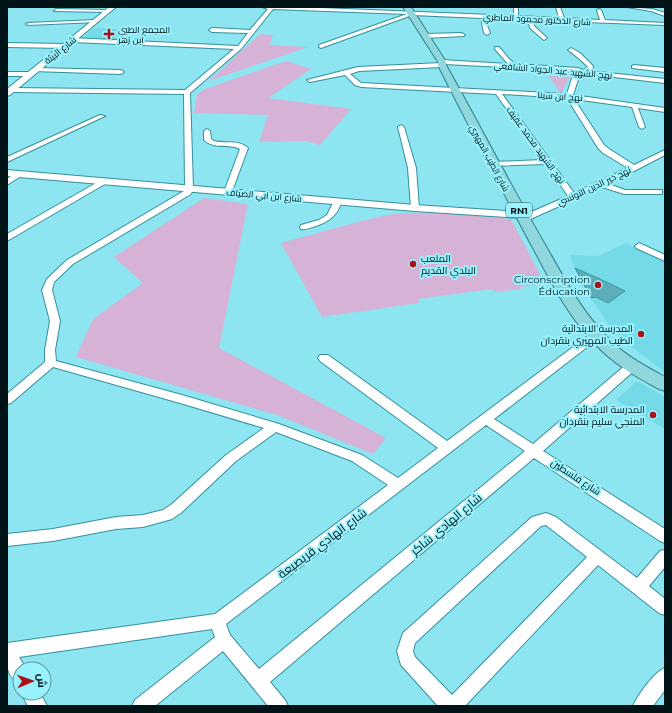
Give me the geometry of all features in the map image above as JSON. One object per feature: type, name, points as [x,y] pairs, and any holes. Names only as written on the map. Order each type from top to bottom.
[{"type":"main road","name":"شارع الطيب المهيري","points":[[409,11],[442,63],[493,164],[564,293],[596,336],[613,353],[665,385]]},
{"type":"street","points":[[264,7],[409,11],[436,8]]},
{"type":"street","points":[[9,91],[187,92],[240,48],[272,7]]},
{"type":"street","points":[[516,7],[516,18]]},
{"type":"street","points":[[558,7],[562,20]]},
{"type":"street","points":[[629,7],[652,10],[665,15]]},
{"type":"street","points":[[56,10],[110,9]]},
{"type":"street","name":"شارع البيئة","points":[[9,91],[110,9]]},
{"type":"street","points":[[598,10],[603,22]]},
{"type":"street","points":[[321,46],[409,11]]},
{"type":"street","name":"شارع الدكتور محمود الماطري","points":[[409,11],[516,18],[665,24]]},
{"type":"street","points":[[486,16],[484,23],[487,33]]},
{"type":"street","points":[[530,18],[532,27],[544,38]]},
{"type":"street","points":[[28,24],[95,21]]},
{"type":"street","points":[[212,30],[252,32]]},
{"type":"street","points":[[424,36],[462,36]]},
{"type":"street","points":[[72,40],[240,48]]},
{"type":"street","points":[[7,45],[65,46]]},
{"type":"street","points":[[497,48],[508,61],[515,66]]},
{"type":"street","points":[[571,50],[578,54],[592,67],[581,71],[569,96],[606,151],[634,168]]},
{"type":"street","name":"نهج الشهيد عبد الجواد الشافعي","points":[[310,80],[363,69],[442,63],[581,71],[665,81]]},
{"type":"street","points":[[634,67],[665,70]]},
{"type":"street","points":[[7,74],[33,72],[121,72]]},
{"type":"street","name":"نهج ابن سينا","points":[[346,73],[357,84],[361,85],[569,96],[665,110]]},
{"type":"street","points":[[51,363],[50,350],[55,321],[47,290],[50,281],[70,262],[188,192],[187,92]]},
{"type":"street","name":"نهج الشهيد محمد عفيف","points":[[498,93],[546,162],[573,197]]},
{"type":"street","points":[[634,105],[642,127]]},
{"type":"street","points":[[7,160],[102,116]]},
{"type":"street","points":[[401,127],[412,168],[416,208]]},
{"type":"street","points":[[207,131],[208,140],[212,143],[239,145],[244,148],[228,192]]},
{"type":"street","name":"نهج خير الدين التونسي","points":[[522,217],[602,184],[665,152]]},
{"type":"street","points":[[493,164],[546,162]]},
{"type":"street","name":"شارع ابن ابي الضياف","points":[[7,173],[522,217]]},
{"type":"street","points":[[7,183],[20,174]]},
{"type":"street","points":[[7,238],[106,181]]},
{"type":"street","points":[[602,184],[624,192],[659,192]]},
{"type":"street","points":[[304,228],[330,218],[335,212],[338,201]]},
{"type":"street","points":[[639,246],[665,258]]},
{"type":"street","name":"شارع الهادي قريصيعة","points":[[11,663],[217,621],[596,336]]},
{"type":"street","points":[[324,358],[447,448]]},
{"type":"street","points":[[7,400],[51,363]]},
{"type":"street","points":[[51,363],[182,399],[274,427],[357,458],[398,485]]},
{"type":"street","name":"شارع الهادي شاكر","points":[[259,680],[602,394],[632,366]]},
{"type":"street","name":"شارع فلسطين","points":[[486,419],[665,537]]},
{"type":"street","points":[[7,540],[53,535],[116,523],[142,521],[167,515],[177,508],[231,458],[274,427]]},
{"type":"street","points":[[598,556],[451,706],[409,663],[405,655],[404,646],[409,638],[541,519],[551,521],[598,556],[665,608]]},
{"type":"street","points":[[638,588],[665,556]]},
{"type":"street","points":[[217,621],[224,640],[259,680],[279,706]]},
{"type":"street","points":[[141,706],[224,640]]},
{"type":"street","points":[[642,706],[665,676]]},
{"type":"shaded area","name":"المجمع الطبي ابن زهر","points":[[94,28],[136,30],[125,41],[116,41],[117,39],[80,40]]},
{"type":"shaded area","points":[[260,34],[273,35],[270,45],[308,47],[209,81]]},
{"type":"shaded area","points":[[286,61],[311,69],[268,98],[351,109],[320,145],[305,141],[259,142],[268,115],[194,113],[197,94],[205,89]]},
{"type":"shaded area","points":[[544,69],[572,72],[561,94]]},
{"type":"shaded area","points":[[204,198],[248,204],[219,348],[386,438],[373,454],[277,415],[76,357],[93,319],[143,283],[114,257]]},
{"type":"shaded area","name":"الملعب البلدي القديم","points":[[431,212],[511,219],[545,284],[520,287],[521,289],[495,292],[492,289],[418,299],[419,303],[322,317],[281,243],[365,220],[393,214]]},
{"type":"shaded area","points":[[626,243],[665,261],[665,372],[623,340],[610,327],[591,298],[596,297],[608,303],[625,291],[600,279],[576,271],[570,255],[599,256]]},
{"type":"shaded area","name":"المدرسة الابتدائية المنجي سليم بنقردان","points":[[637,381],[665,397],[665,429],[616,400]]},
{"type":"building","name":"Circonscription Éducation","points":[[575,268],[625,291],[608,303],[596,297],[591,298]]},
{"type":"place","name":"المجمع الطبي ابن زهر","points":[[109,34]]},
{"type":"place","name":"الملعب البلدي القديم","points":[[413,264]]},
{"type":"place","name":"Circonscription Éducation","points":[[598,285]]},
{"type":"place","name":"المدرسة الابتدائية الطيب المهيري بنقردان","points":[[641,334]]},
{"type":"place","name":"المدرسة الابتدائية المنجي سليم بنقردان","points":[[653,415]]}]
